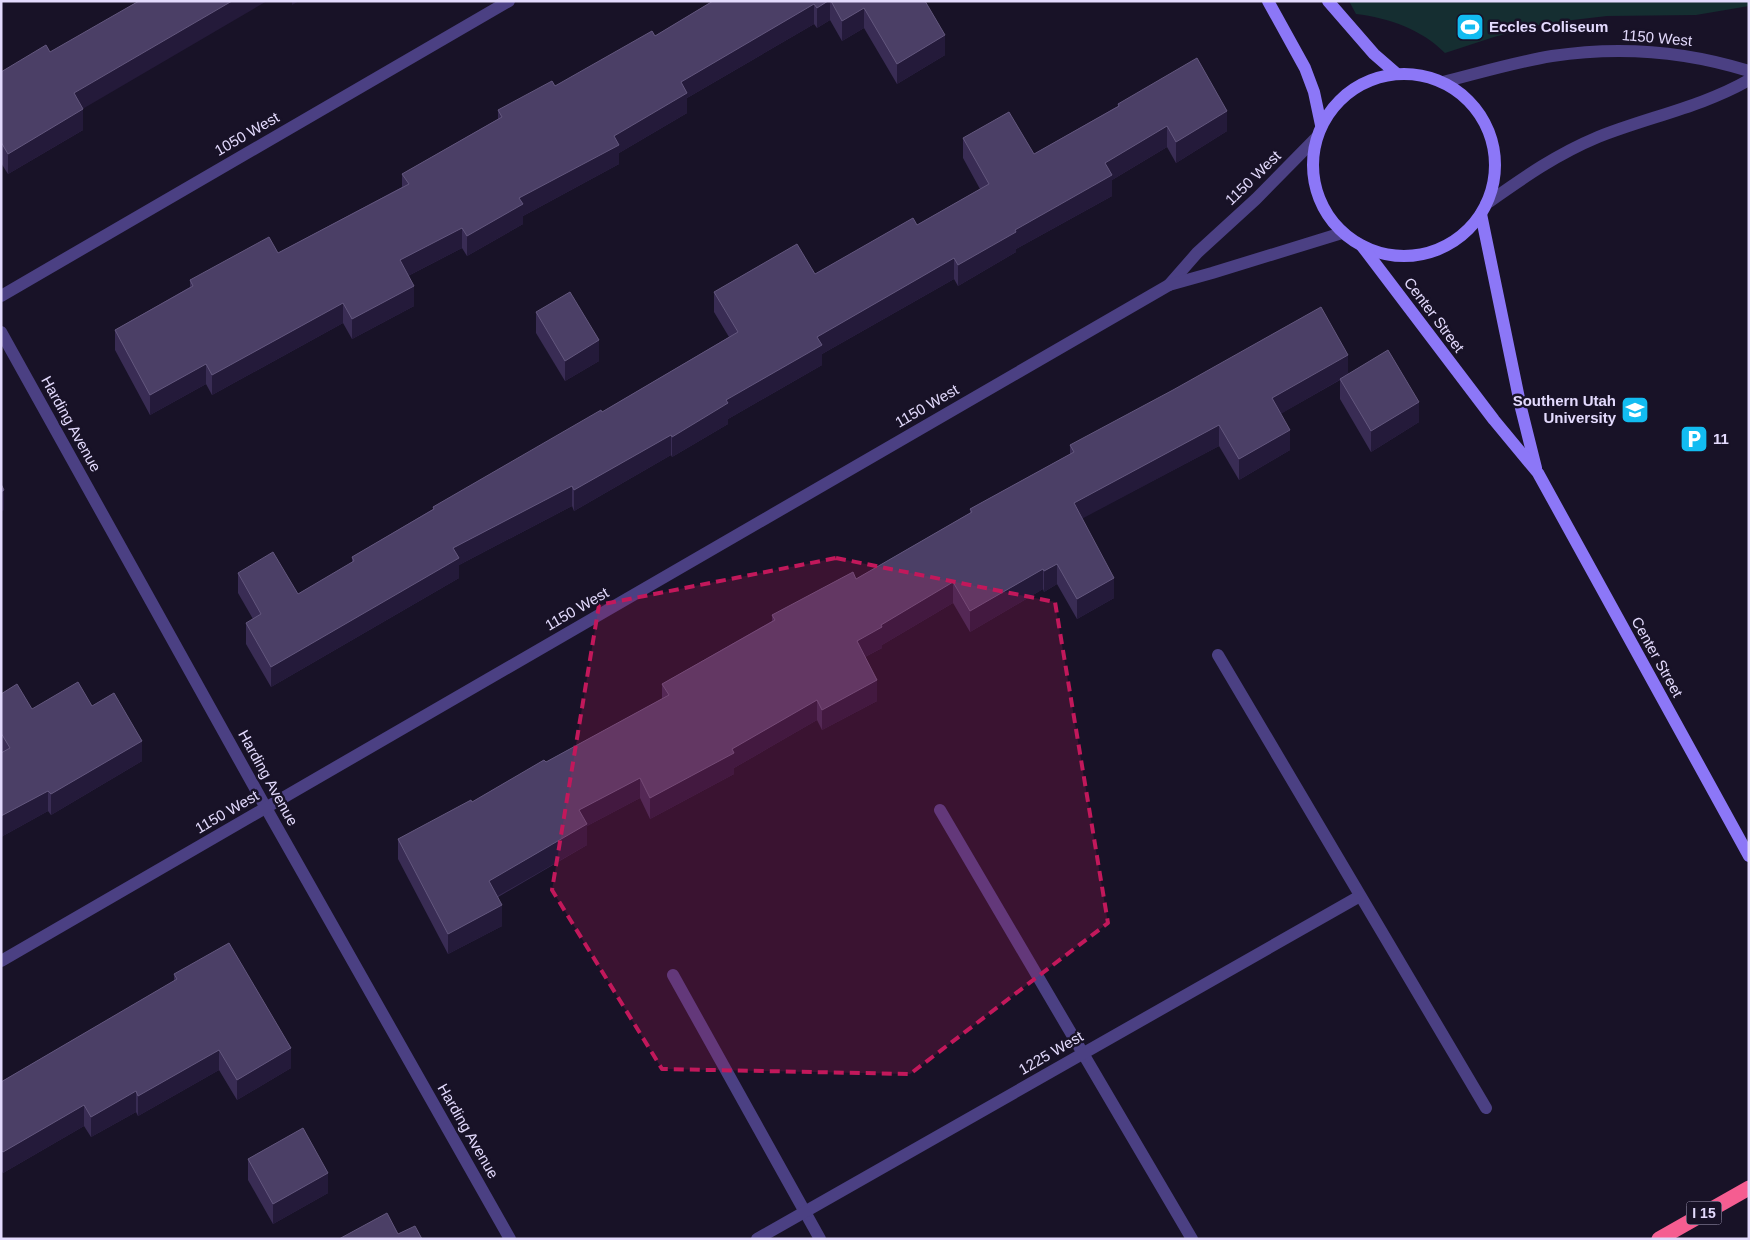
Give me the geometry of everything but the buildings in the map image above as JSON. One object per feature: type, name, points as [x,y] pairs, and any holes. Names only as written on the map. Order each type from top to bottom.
[{"type":"highway","name":"I 15","points":[[1659,1239],[1749,1188]]},
{"type":"main road","points":[[1268,1],[1305,68],[1314,92],[1319,131]]},
{"type":"main road","points":[[1328,1],[1374,54],[1397,74]]},
{"type":"main road","points":[[1397,74],[1421,75],[1443,82],[1462,94],[1477,110],[1488,129],[1494,151],[1495,172],[1493,187],[1484,209],[1467,232],[1449,245],[1428,254],[1406,257],[1383,254],[1362,246],[1342,232],[1326,212],[1316,188],[1312,163],[1319,131],[1334,105],[1352,89],[1374,78],[1397,74]]},
{"type":"main road","name":"Center Street","points":[[1484,209],[1521,408],[1538,473]]},
{"type":"main road","name":"Center Street","points":[[1362,246],[1494,420],[1538,473],[1749,856]]},
{"type":"street","name":"1050 West","points":[[1,296],[509,1]]},
{"type":"street","name":"1150 West","points":[[1443,82],[1551,56],[1613,50],[1700,58],[1749,71]]},
{"type":"street","points":[[1484,209],[1536,168],[1562,154],[1639,122],[1699,103],[1749,80]]},
{"type":"street","name":"1150 West","points":[[1169,285],[1197,253],[1256,199],[1319,131]]},
{"type":"street","name":"1150 West","points":[[1,961],[1169,285],[1342,232]]},
{"type":"street","name":"Harding Avenue","points":[[1,332],[266,808],[510,1239]]},
{"type":"street","points":[[1218,656],[1486,1108]]},
{"type":"street","points":[[940,810],[1192,1239]]},
{"type":"street","name":"1225 West","points":[[757,1239],[1360,896]]},
{"type":"street","points":[[673,975],[820,1239]]},
{"type":"highlighted area","points":[[836,558],[1055,602],[1108,923],[910,1074],[662,1069],[552,890],[599,605]]},
{"type":"green space","name":"Eccles Coliseum","points":[[1349,1],[1749,1],[1749,6],[1696,15],[1607,16],[1547,23],[1494,37],[1445,53],[1426,37],[1404,26],[1380,18],[1356,14]]},
{"type":"place","name":"Eccles Coliseum","points":[[1470,27]]},
{"type":"place","name":"Southern Utah University","points":[[1635,410]]},
{"type":"place","name":"11","points":[[1694,439]]}]
